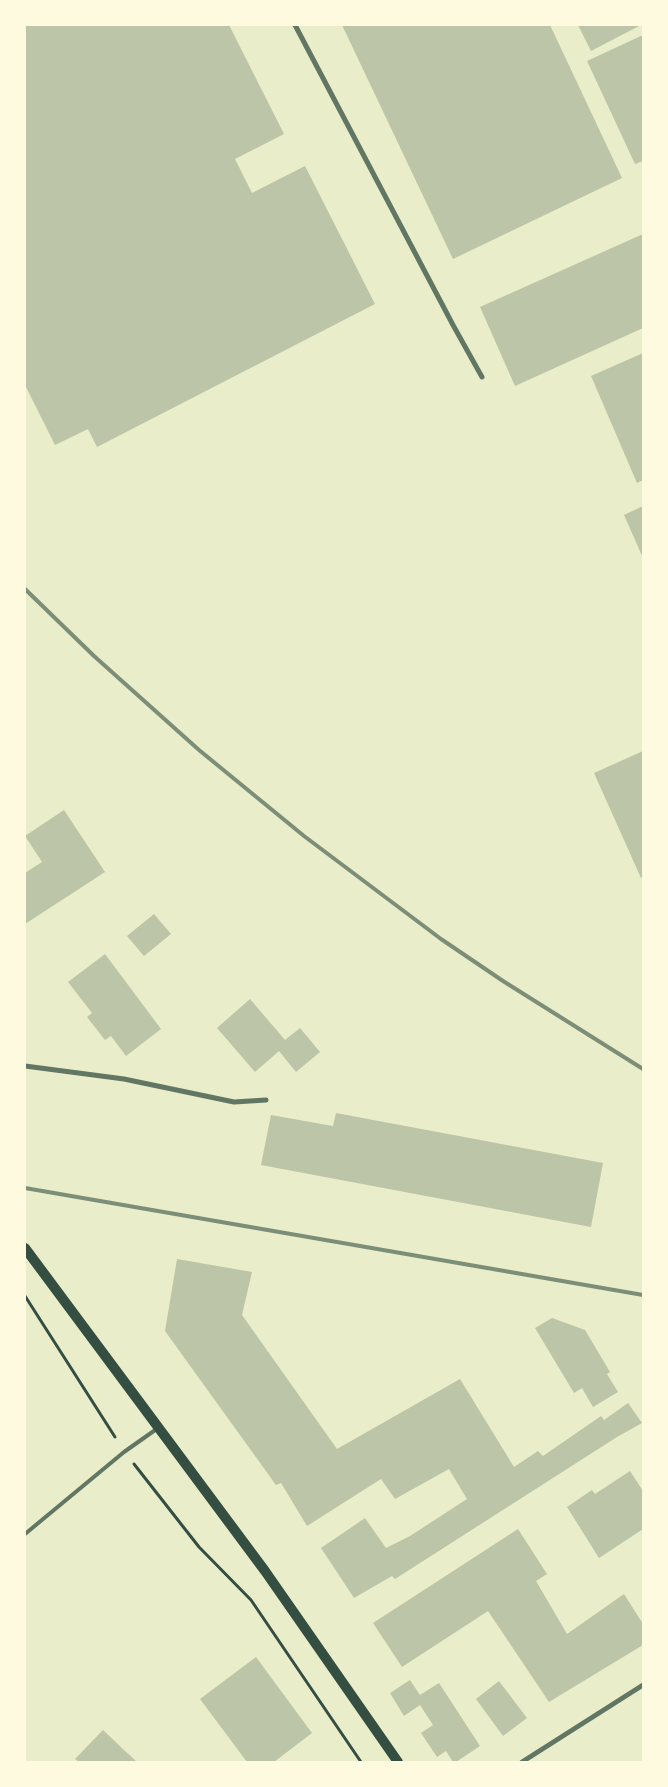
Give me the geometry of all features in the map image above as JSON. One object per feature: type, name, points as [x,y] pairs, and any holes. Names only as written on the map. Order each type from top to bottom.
[{"type":"main road","points":[[25,1248],[265,1571],[395,1761]]},
{"type":"street","points":[[295,25],[482,377]]},
{"type":"street","points":[[25,1066],[124,1080],[234,1102],[266,1100]]},
{"type":"street","points":[[522,1762],[643,1685]]},
{"type":"lane","points":[[25,1534],[124,1452],[158,1428]]},
{"type":"path","points":[[25,1296],[124,1452],[199,1547],[251,1600],[361,1762]]},
{"type":"building","points":[[25,25],[229,25],[284,134],[235,159],[252,193],[305,166],[375,304],[97,447],[88,429],[55,445],[25,385]]},
{"type":"building","points":[[342,25],[550,25],[622,178],[453,259]]},
{"type":"building","points":[[578,25],[641,25],[591,51]]},
{"type":"building","points":[[643,35],[643,161],[635,164],[587,61]]},
{"type":"building","points":[[643,234],[643,328],[515,386],[480,307]]},
{"type":"building","points":[[643,353],[643,480],[637,483],[591,376]]},
{"type":"building","points":[[643,506],[643,558],[624,515]]},
{"type":"building","points":[[643,751],[643,877],[641,878],[594,773]]},
{"type":"building","points":[[64,810],[105,872],[25,924],[25,873],[42,862],[25,836]]},
{"type":"building","points":[[154,914],[171,934],[144,956],[127,936]]},
{"type":"building","points":[[105,954],[161,1029],[126,1056],[111,1036],[105,1040],[87,1017],[92,1013],[68,982]]},
{"type":"building","points":[[250,999],[285,1040],[300,1028],[320,1052],[296,1072],[279,1051],[255,1072],[217,1028]]},
{"type":"building","points":[[336,1113],[603,1163],[591,1227],[261,1165],[271,1115],[333,1126]]},
{"type":"building","points":[[177,1259],[252,1272],[242,1315],[337,1449],[460,1379],[514,1467],[538,1451],[543,1456],[601,1416],[604,1420],[628,1403],[642,1423],[617,1437],[395,1579],[392,1576],[354,1598],[321,1548],[365,1518],[386,1548],[410,1536],[467,1499],[449,1469],[395,1499],[381,1479],[307,1526],[281,1483],[276,1485],[165,1331]]},
{"type":"building","points":[[552,1318],[585,1330],[610,1372],[607,1374],[618,1392],[593,1407],[582,1388],[574,1393],[535,1328]]},
{"type":"building","points":[[630,1471],[643,1491],[643,1529],[599,1558],[567,1507],[592,1490],[595,1494]]},
{"type":"building","points":[[518,1529],[547,1574],[536,1581],[567,1634],[624,1594],[643,1624],[643,1645],[549,1702],[488,1611],[402,1667],[373,1623]]},
{"type":"building","points":[[256,1657],[312,1733],[274,1762],[247,1762],[200,1699]]},
{"type":"building","points":[[410,1680],[420,1695],[439,1683],[480,1746],[456,1762],[453,1762],[446,1751],[437,1757],[421,1733],[433,1725],[420,1705],[404,1716],[390,1693]]},
{"type":"building","points":[[499,1681],[527,1718],[503,1736],[476,1699]]},
{"type":"building","points":[[103,1730],[137,1762],[79,1762],[75,1759]]},
{"type":"railway","points":[[25,589],[94,656],[199,750],[304,836],[441,939],[503,981],[643,1069]]},
{"type":"railway","points":[[25,1188],[643,1295]]}]
